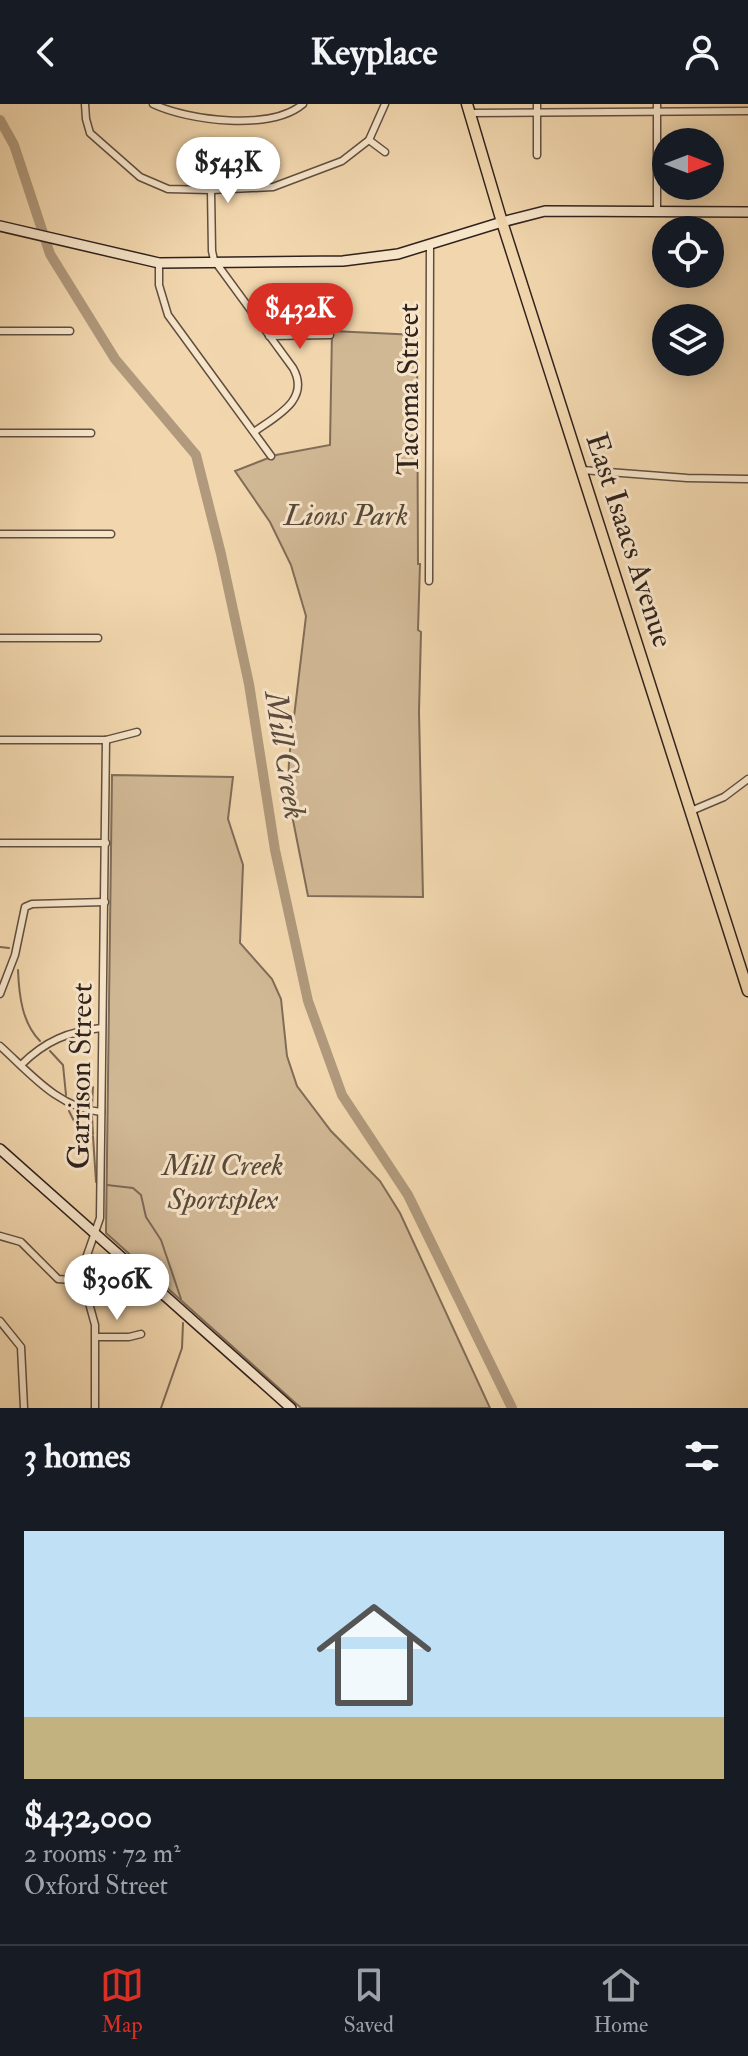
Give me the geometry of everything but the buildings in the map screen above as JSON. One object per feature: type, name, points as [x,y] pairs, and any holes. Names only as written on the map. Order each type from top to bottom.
[{"type":"main road","name":"East Isaacs Avenue","points":[[468,108],[748,991]]},
{"type":"main road","points":[[0,226],[159,263],[352,261],[398,254],[545,211],[748,212]]},
{"type":"main road","points":[[0,1149],[291,1408]]},
{"type":"street","points":[[85,104],[90,133],[140,177],[168,189],[211,190],[263,189],[283,185],[342,161],[369,140],[385,104]]},
{"type":"street","points":[[153,104],[179,115],[209,119],[274,118],[291,113],[303,104]]},
{"type":"street","points":[[468,108],[748,111]]},
{"type":"street","points":[[537,108],[537,155]]},
{"type":"street","points":[[657,108],[657,210]]},
{"type":"street","points":[[369,140],[385,152]]},
{"type":"street","points":[[211,190],[212,251],[216,263],[297,375],[299,388],[291,405],[254,432]]},
{"type":"street","name":"Tacoma Street","points":[[429,581],[430,244]]},
{"type":"street","points":[[159,263],[159,285],[168,315],[271,456]]},
{"type":"street","points":[[0,331],[70,331]]},
{"type":"street","points":[[269,336],[330,335]]},
{"type":"street","points":[[0,433],[91,433]]},
{"type":"street","points":[[582,470],[748,479]]},
{"type":"street","points":[[0,534],[111,534]]},
{"type":"street","points":[[0,638],[98,638]]},
{"type":"street","points":[[0,740],[106,740],[137,732]]},
{"type":"street","name":"Garrison Street","points":[[83,1281],[86,1258],[100,1218],[106,740]]},
{"type":"street","points":[[691,811],[724,797],[748,779]]},
{"type":"street","points":[[0,843],[106,843]]},
{"type":"street","points":[[0,994],[15,955],[25,907],[32,904],[105,902]]},
{"type":"street","points":[[21,1065],[56,1038],[102,1028]]},
{"type":"street","points":[[0,1046],[68,1104],[101,1112]]},
{"type":"street","points":[[0,1236],[21,1242],[58,1279],[83,1281],[94,1316],[96,1337],[95,1408]]},
{"type":"street","points":[[0,1321],[21,1347],[24,1408]]},
{"type":"street","points":[[96,1337],[141,1334]]},
{"type":"green space","name":"Lions Park","points":[[332,331],[417,335],[423,897],[308,896],[288,795],[289,759],[306,616],[291,565],[270,522],[235,471],[276,455],[330,445]]},
{"type":"green space","name":"Mill Creek Sportsplex","points":[[112,775],[233,777],[228,819],[243,865],[240,943],[272,979],[281,999],[287,1056],[297,1086],[331,1131],[380,1181],[400,1213],[490,1408],[301,1408],[106,1233]]},
{"type":"waterway","name":"Mill Creek","points":[[0,120],[14,145],[50,254],[115,359],[196,455],[249,684],[275,850],[308,1001],[342,1095],[408,1195],[512,1408]]},
{"type":"waterway","points":[[0,947],[9,948]]},
{"type":"waterway","points":[[18,970],[25,1017],[40,1041]]},
{"type":"waterway","points":[[50,1051],[63,1065],[66,1095]]},
{"type":"waterway","points":[[92,1106],[93,1087]]},
{"type":"waterway","points":[[69,1111],[74,1121],[87,1128]]},
{"type":"waterway","points":[[92,1116],[93,1134]]},
{"type":"waterway","points":[[93,1136],[96,1182]]},
{"type":"waterway","points":[[107,1185],[133,1188],[141,1195],[146,1217],[161,1240],[181,1299]]},
{"type":"waterway","points":[[161,1408],[182,1348],[183,1323]]}]
